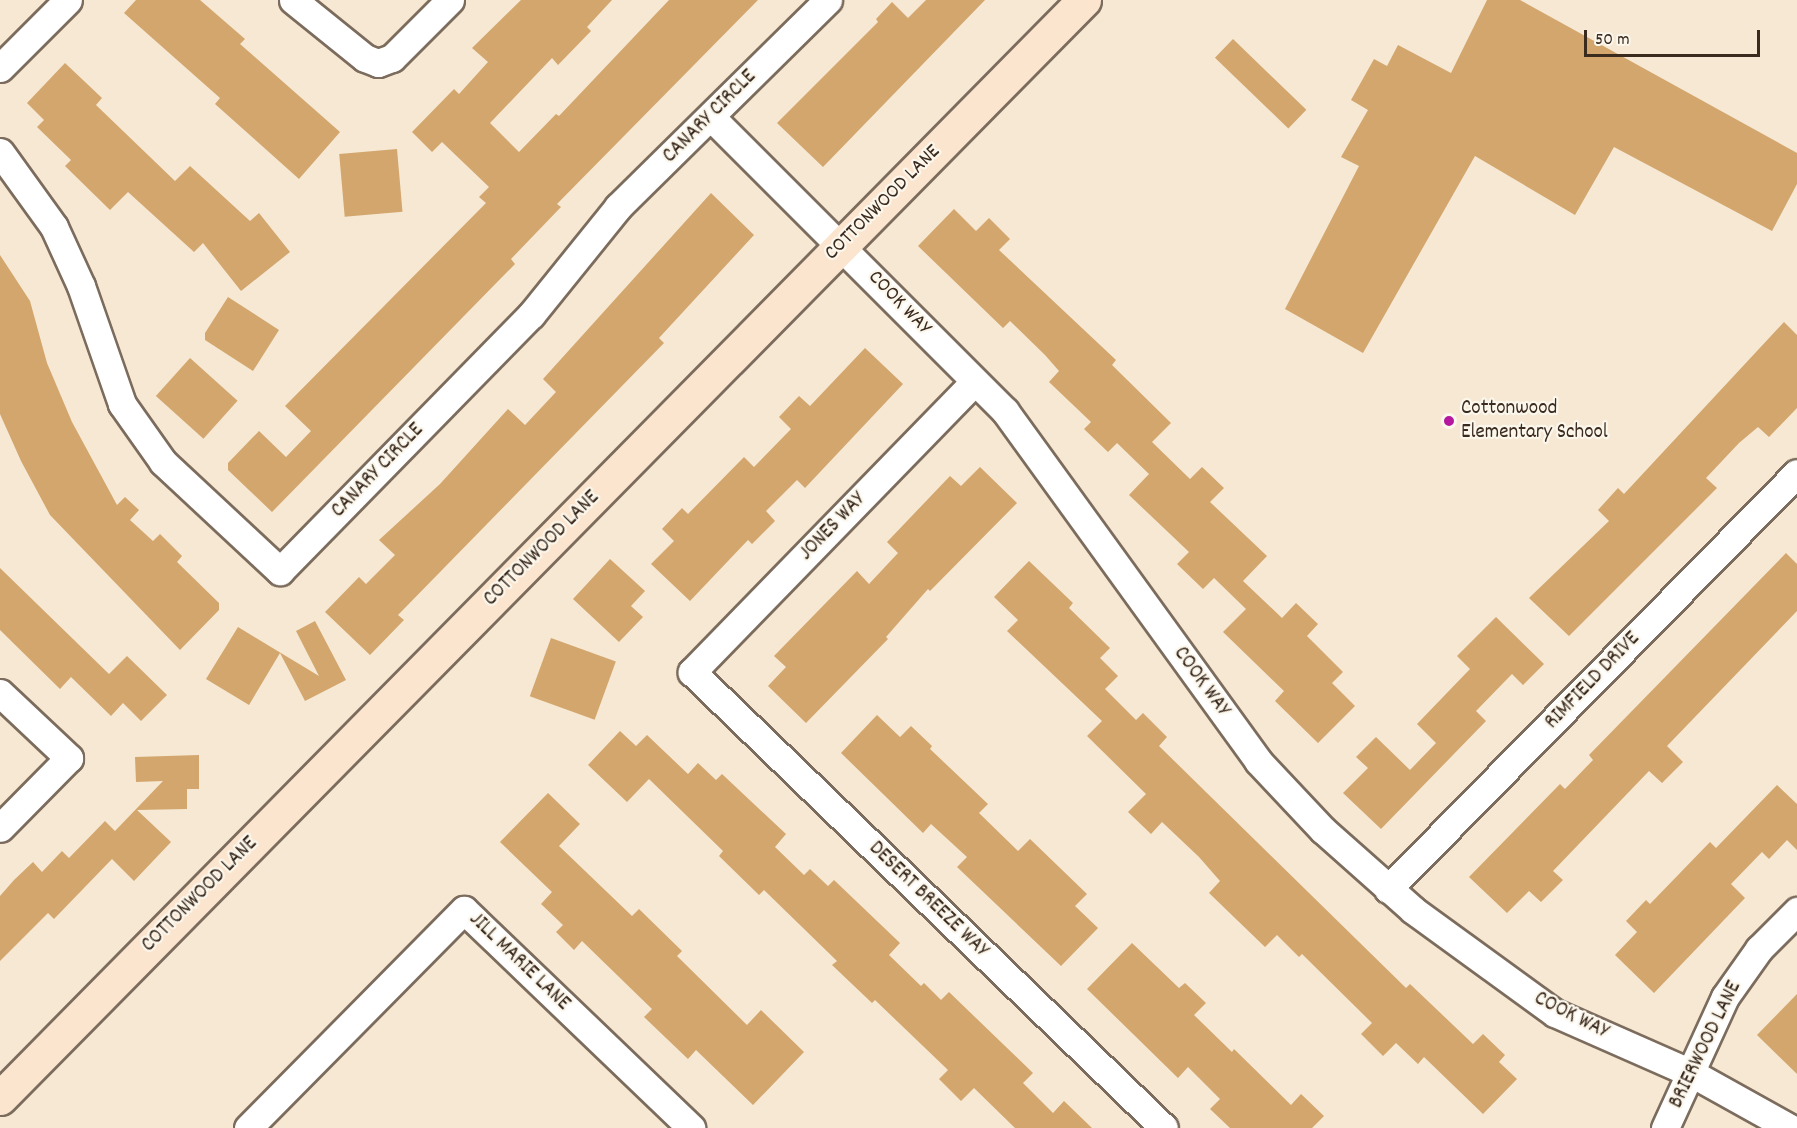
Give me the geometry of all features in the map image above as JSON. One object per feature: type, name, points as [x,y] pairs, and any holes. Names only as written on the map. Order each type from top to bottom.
[{"type":"main road","name":"COTTONWOOD LANE","points":[[0,1098],[1084,0]]},
{"type":"street","points":[[0,68],[68,0]]},
{"type":"street","points":[[293,0],[365,58],[378,63],[392,58],[450,0]]},
{"type":"street","name":"CANARY CIRCLE","points":[[0,152],[54,227],[81,286],[122,404],[163,462],[280,571],[531,315],[618,207],[828,0]]},
{"type":"street","name":"COOK WAY","points":[[711,117],[842,245],[974,382],[1005,411],[1258,761],[1388,889],[1555,1013],[1693,1074],[1790,1128]]},
{"type":"street","name":"JONES WAY","points":[[692,672],[974,382]]},
{"type":"street","name":"RIMFIELD DRIVE","points":[[1388,889],[1797,473]]},
{"type":"street","name":"DESERT BREEZE WAY","points":[[692,672],[1164,1128]]},
{"type":"street","points":[[0,693],[69,758],[0,828]]},
{"type":"street","name":"JILL MARIE LANE","points":[[248,1128],[464,909],[691,1128]]},
{"type":"street","name":"BRIERWOOD LANE","points":[[1665,1128],[1693,1074],[1725,997],[1759,950],[1797,911]]},
{"type":"building","points":[[136,0],[200,0],[245,39],[240,44],[340,132],[299,179],[215,104],[220,98],[124,13]]},
{"type":"building","points":[[521,0],[612,0],[587,27],[591,31],[558,65],[552,58],[490,123],[519,152],[556,114],[559,116],[669,0],[758,0],[557,204],[561,207],[511,259],[515,264],[272,512],[228,470],[228,463],[259,431],[286,457],[311,431],[285,406],[486,203],[479,197],[489,187],[442,142],[432,152],[412,132],[454,89],[459,94],[488,62],[472,48]]},
{"type":"building","points":[[926,0],[985,0],[823,167],[777,123],[878,22],[876,19],[892,2],[908,18]]},
{"type":"building","points":[[1487,0],[1520,0],[1797,153],[1797,184],[1772,231],[1614,147],[1575,215],[1475,156],[1363,353],[1285,309],[1359,166],[1341,157],[1368,110],[1351,100],[1374,59],[1387,66],[1398,45],[1451,73]]},
{"type":"building","points":[[1233,39],[1306,110],[1288,129],[1215,58]]},
{"type":"building","points":[[65,63],[102,98],[96,105],[175,181],[190,166],[250,221],[259,213],[290,252],[241,291],[203,243],[194,252],[128,192],[110,210],[65,166],[71,160],[37,127],[44,120],[27,103]]},
{"type":"building","points":[[397,149],[402,212],[345,217],[339,154]]},
{"type":"building","points":[[711,193],[754,235],[659,338],[664,343],[398,615],[404,620],[370,655],[325,612],[359,577],[366,584],[395,555],[379,540],[440,484],[508,409],[525,425],[556,392],[543,379]]},
{"type":"building","points":[[954,209],[976,231],[989,218],[1010,239],[999,250],[1116,360],[1112,365],[1171,423],[1152,442],[1190,479],[1202,467],[1224,488],[1210,502],[1267,556],[1243,581],[1282,618],[1296,603],[1318,624],[1307,636],[1343,672],[1332,683],[1355,706],[1318,743],[1275,701],[1284,691],[1223,632],[1246,609],[1214,578],[1203,589],[1177,564],[1189,552],[1129,495],[1149,474],[1117,443],[1108,452],[1084,429],[1091,422],[1049,382],[1059,371],[1045,355],[1010,321],[1003,328],[918,246]]},
{"type":"building","points":[[0,255],[30,301],[47,363],[72,422],[117,505],[125,497],[139,510],[130,520],[153,541],[160,534],[182,556],[177,562],[219,603],[219,610],[180,650],[50,515],[21,461],[0,414]]},
{"type":"building","points":[[228,297],[279,330],[253,371],[205,340],[205,333]]},
{"type":"building","points":[[1784,322],[1797,335],[1797,408],[1769,437],[1758,427],[1739,443],[1706,478],[1717,488],[1569,636],[1529,598],[1609,521],[1598,510],[1618,488],[1624,494]]},
{"type":"building","points":[[865,348],[903,384],[805,488],[797,480],[766,511],[775,521],[752,544],[748,540],[690,601],[651,564],[674,541],[662,529],[682,508],[688,514],[744,457],[754,467],[791,429],[779,417],[799,396],[810,406]]},
{"type":"building","points":[[190,358],[238,401],[203,439],[156,396]]},
{"type":"building","points":[[980,467],[1017,503],[930,591],[928,589],[886,637],[888,639],[806,723],[768,686],[786,667],[774,656],[857,571],[869,584],[898,553],[887,542],[950,476],[961,486]]},
{"type":"building","points":[[1786,553],[1797,564],[1797,611],[1667,746],[1683,762],[1662,783],[1649,771],[1553,871],[1563,880],[1541,902],[1529,891],[1507,913],[1469,877],[1560,784],[1565,789],[1593,760],[1589,755]]},
{"type":"building","points":[[610,559],[645,591],[631,606],[643,617],[619,642],[573,599]]},
{"type":"building","points":[[1029,561],[1073,603],[1069,608],[1110,648],[1100,658],[1118,676],[1105,689],[1136,720],[1143,713],[1167,737],[1159,746],[1406,988],[1410,984],[1473,1044],[1483,1034],[1505,1055],[1499,1062],[1517,1079],[1483,1114],[1424,1057],[1418,1064],[1396,1043],[1383,1056],[1361,1034],[1372,1023],[1302,954],[1299,957],[1277,935],[1265,947],[1209,893],[1220,881],[1199,857],[1162,822],[1151,834],[1128,812],[1146,794],[1087,736],[1102,721],[1007,631],[1018,620],[994,597]]},
{"type":"building","points":[[0,568],[109,674],[127,656],[167,695],[141,721],[123,703],[111,716],[71,677],[60,689],[0,630]]},
{"type":"building","points":[[1496,617],[1544,664],[1523,685],[1512,674],[1476,711],[1486,721],[1381,829],[1343,793],[1368,768],[1356,757],[1376,737],[1410,770],[1436,743],[1417,724],[1470,669],[1457,656]]},
{"type":"building","points":[[315,621],[346,680],[305,701],[280,653],[249,705],[206,679],[238,627],[319,676],[296,631]]},
{"type":"building","points":[[551,638],[616,662],[595,720],[530,696]]},
{"type":"building","points":[[877,715],[900,737],[911,726],[932,746],[930,749],[988,804],[979,813],[1018,851],[1030,839],[1087,894],[1075,906],[1098,928],[1061,966],[957,867],[967,857],[931,824],[923,833],[841,753]]},
{"type":"building","points":[[620,731],[636,746],[647,735],[688,774],[698,763],[716,780],[722,774],[786,834],[775,847],[804,875],[810,869],[828,886],[834,880],[900,943],[889,955],[921,986],[924,983],[941,1000],[949,992],[1033,1073],[1023,1083],[1053,1113],[1064,1101],[1092,1128],[1015,1128],[974,1088],[961,1101],[939,1079],[948,1070],[875,1000],[872,1003],[832,965],[837,961],[764,890],[759,895],[719,856],[723,851],[649,779],[627,802],[588,765]]},
{"type":"building","points":[[199,755],[199,789],[187,789],[187,809],[137,810],[171,842],[134,881],[112,859],[54,919],[48,913],[0,961],[0,896],[14,880],[33,862],[42,872],[62,851],[69,858],[105,821],[115,831],[163,781],[136,782],[135,757]]},
{"type":"building","points":[[1777,785],[1797,804],[1797,850],[1787,840],[1769,859],[1762,852],[1731,884],[1745,898],[1654,993],[1615,955],[1637,932],[1626,921],[1646,900],[1650,904],[1710,842],[1716,848]]},
{"type":"building","points":[[548,793],[580,824],[559,846],[632,916],[639,909],[682,951],[677,956],[747,1025],[761,1010],[804,1052],[753,1105],[696,1050],[688,1059],[644,1017],[652,1009],[582,941],[574,950],[556,932],[563,925],[541,904],[552,892],[500,842]]},
{"type":"building","points":[[1132,943],[1179,988],[1185,983],[1206,1003],[1194,1015],[1232,1052],[1234,1049],[1291,1105],[1301,1094],[1324,1116],[1312,1128],[1230,1128],[1210,1109],[1220,1099],[1188,1067],[1178,1078],[1087,989]]},
{"type":"building","points":[[1797,994],[1797,1074],[1757,1035]]},
{"type":"place","name":"Cottonwood Elementary School","points":[[1449,421]]}]
